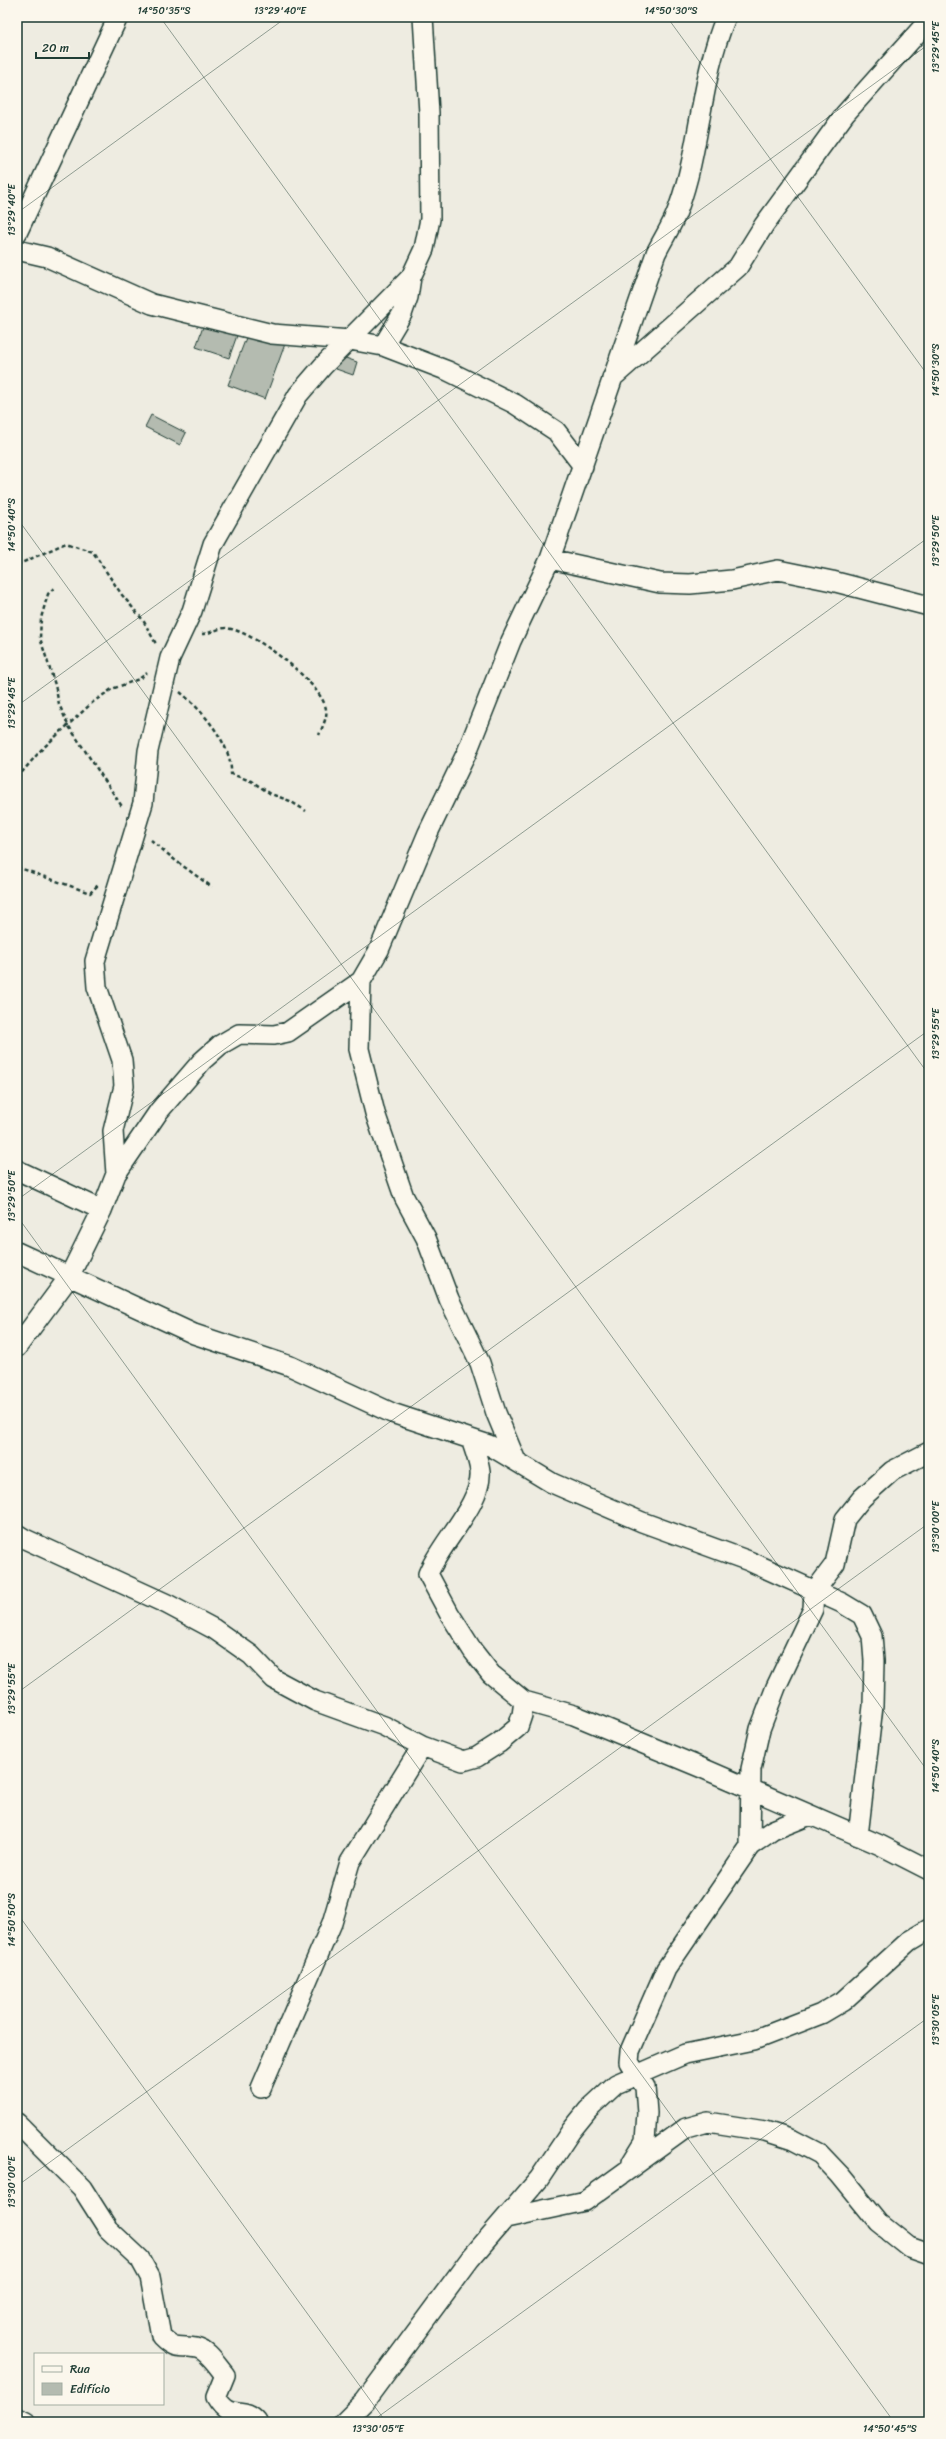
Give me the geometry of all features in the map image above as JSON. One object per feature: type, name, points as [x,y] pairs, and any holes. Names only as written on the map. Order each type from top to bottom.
[{"type":"street","points":[[17,233],[118,17]]},
{"type":"street","points":[[383,346],[402,314],[408,297],[411,277],[424,249],[430,219],[429,113],[423,17]]},
{"type":"street","points":[[17,1347],[69,1277],[102,1210],[116,1174],[159,1111],[202,1061],[220,1045],[239,1034],[274,1035],[288,1032],[361,981],[379,950],[428,833],[467,752],[511,641],[550,559],[583,466],[611,379],[656,253],[678,210],[692,155],[702,97],[724,19]]},
{"type":"street","points":[[611,379],[738,267],[764,225],[845,114],[929,20]]},
{"type":"street","points":[[17,250],[47,258],[152,304],[272,334],[350,340],[383,346],[448,371],[515,404],[556,431],[583,466]]},
{"type":"street","points":[[116,1174],[113,1131],[124,1086],[122,1060],[97,987],[95,961],[143,803],[148,750],[170,658],[192,611],[212,544],[298,395],[323,366],[411,277]]},
{"type":"street","points":[[550,559],[660,583],[732,580],[778,570],[832,581],[929,606]]},
{"type":"street","points":[[361,981],[360,1049],[375,1113],[404,1197],[426,1238],[449,1300],[480,1363],[496,1413],[516,1461]]},
{"type":"street","points":[[17,1170],[102,1210]]},
{"type":"street","points":[[17,1252],[194,1334],[290,1366],[392,1413],[489,1445],[552,1483],[642,1522],[749,1561],[814,1592],[842,1603],[862,1616],[872,1636],[873,1706],[858,1836]]},
{"type":"street","points":[[471,1439],[480,1472],[472,1504],[434,1558],[428,1574],[449,1613],[473,1651],[491,1674],[524,1701],[574,1716],[750,1789],[858,1836],[929,1870]]},
{"type":"street","points":[[750,1846],[751,1769],[760,1729],[776,1687],[813,1609],[814,1592],[835,1564],[845,1520],[862,1498],[892,1471],[929,1452]]},
{"type":"street","points":[[17,1534],[25,1540],[167,1604],[214,1629],[251,1655],[274,1680],[315,1701],[384,1726],[422,1746],[463,1761],[477,1757],[499,1743],[518,1727],[522,1716],[524,1701]]},
{"type":"street","points":[[261,2088],[332,1923],[350,1862],[422,1746]]},
{"type":"street","points":[[626,2173],[645,2141],[647,2113],[646,2087],[629,2062],[630,2051],[666,1969],[750,1846],[774,1830],[810,1815]]},
{"type":"street","points":[[344,2422],[365,2402],[470,2259],[539,2179],[571,2131],[588,2110],[616,2084],[685,2054],[754,2040],[821,2014],[843,2001],[909,1941],[929,1929]]},
{"type":"street","points":[[506,2218],[585,2201],[626,2173],[663,2143],[686,2128],[708,2122],[765,2131],[793,2140],[820,2154],[879,2223],[909,2246],[929,2254]]},
{"type":"street","points":[[17,2123],[82,2188],[108,2229],[140,2259],[150,2277],[161,2336],[178,2348],[196,2348],[205,2352],[225,2375],[216,2397],[221,2406],[230,2413],[245,2412],[257,2422]]},
{"type":"street","points":[[17,2418],[26,2422]]},
{"type":"path","points":[[54,588],[48,594],[41,618],[40,638],[55,685],[59,704],[68,725],[136,826],[176,861],[212,887]]},
{"type":"path","points":[[17,867],[90,893],[101,882]]},
{"type":"building","points":[[207,315],[240,327],[229,358],[196,347]]},
{"type":"building","points":[[249,330],[285,344],[265,399],[228,385]]},
{"type":"building","points":[[340,356],[357,362],[353,375],[336,369]]},
{"type":"building","points":[[151,415],[186,433],[180,445],[145,427]]}]
